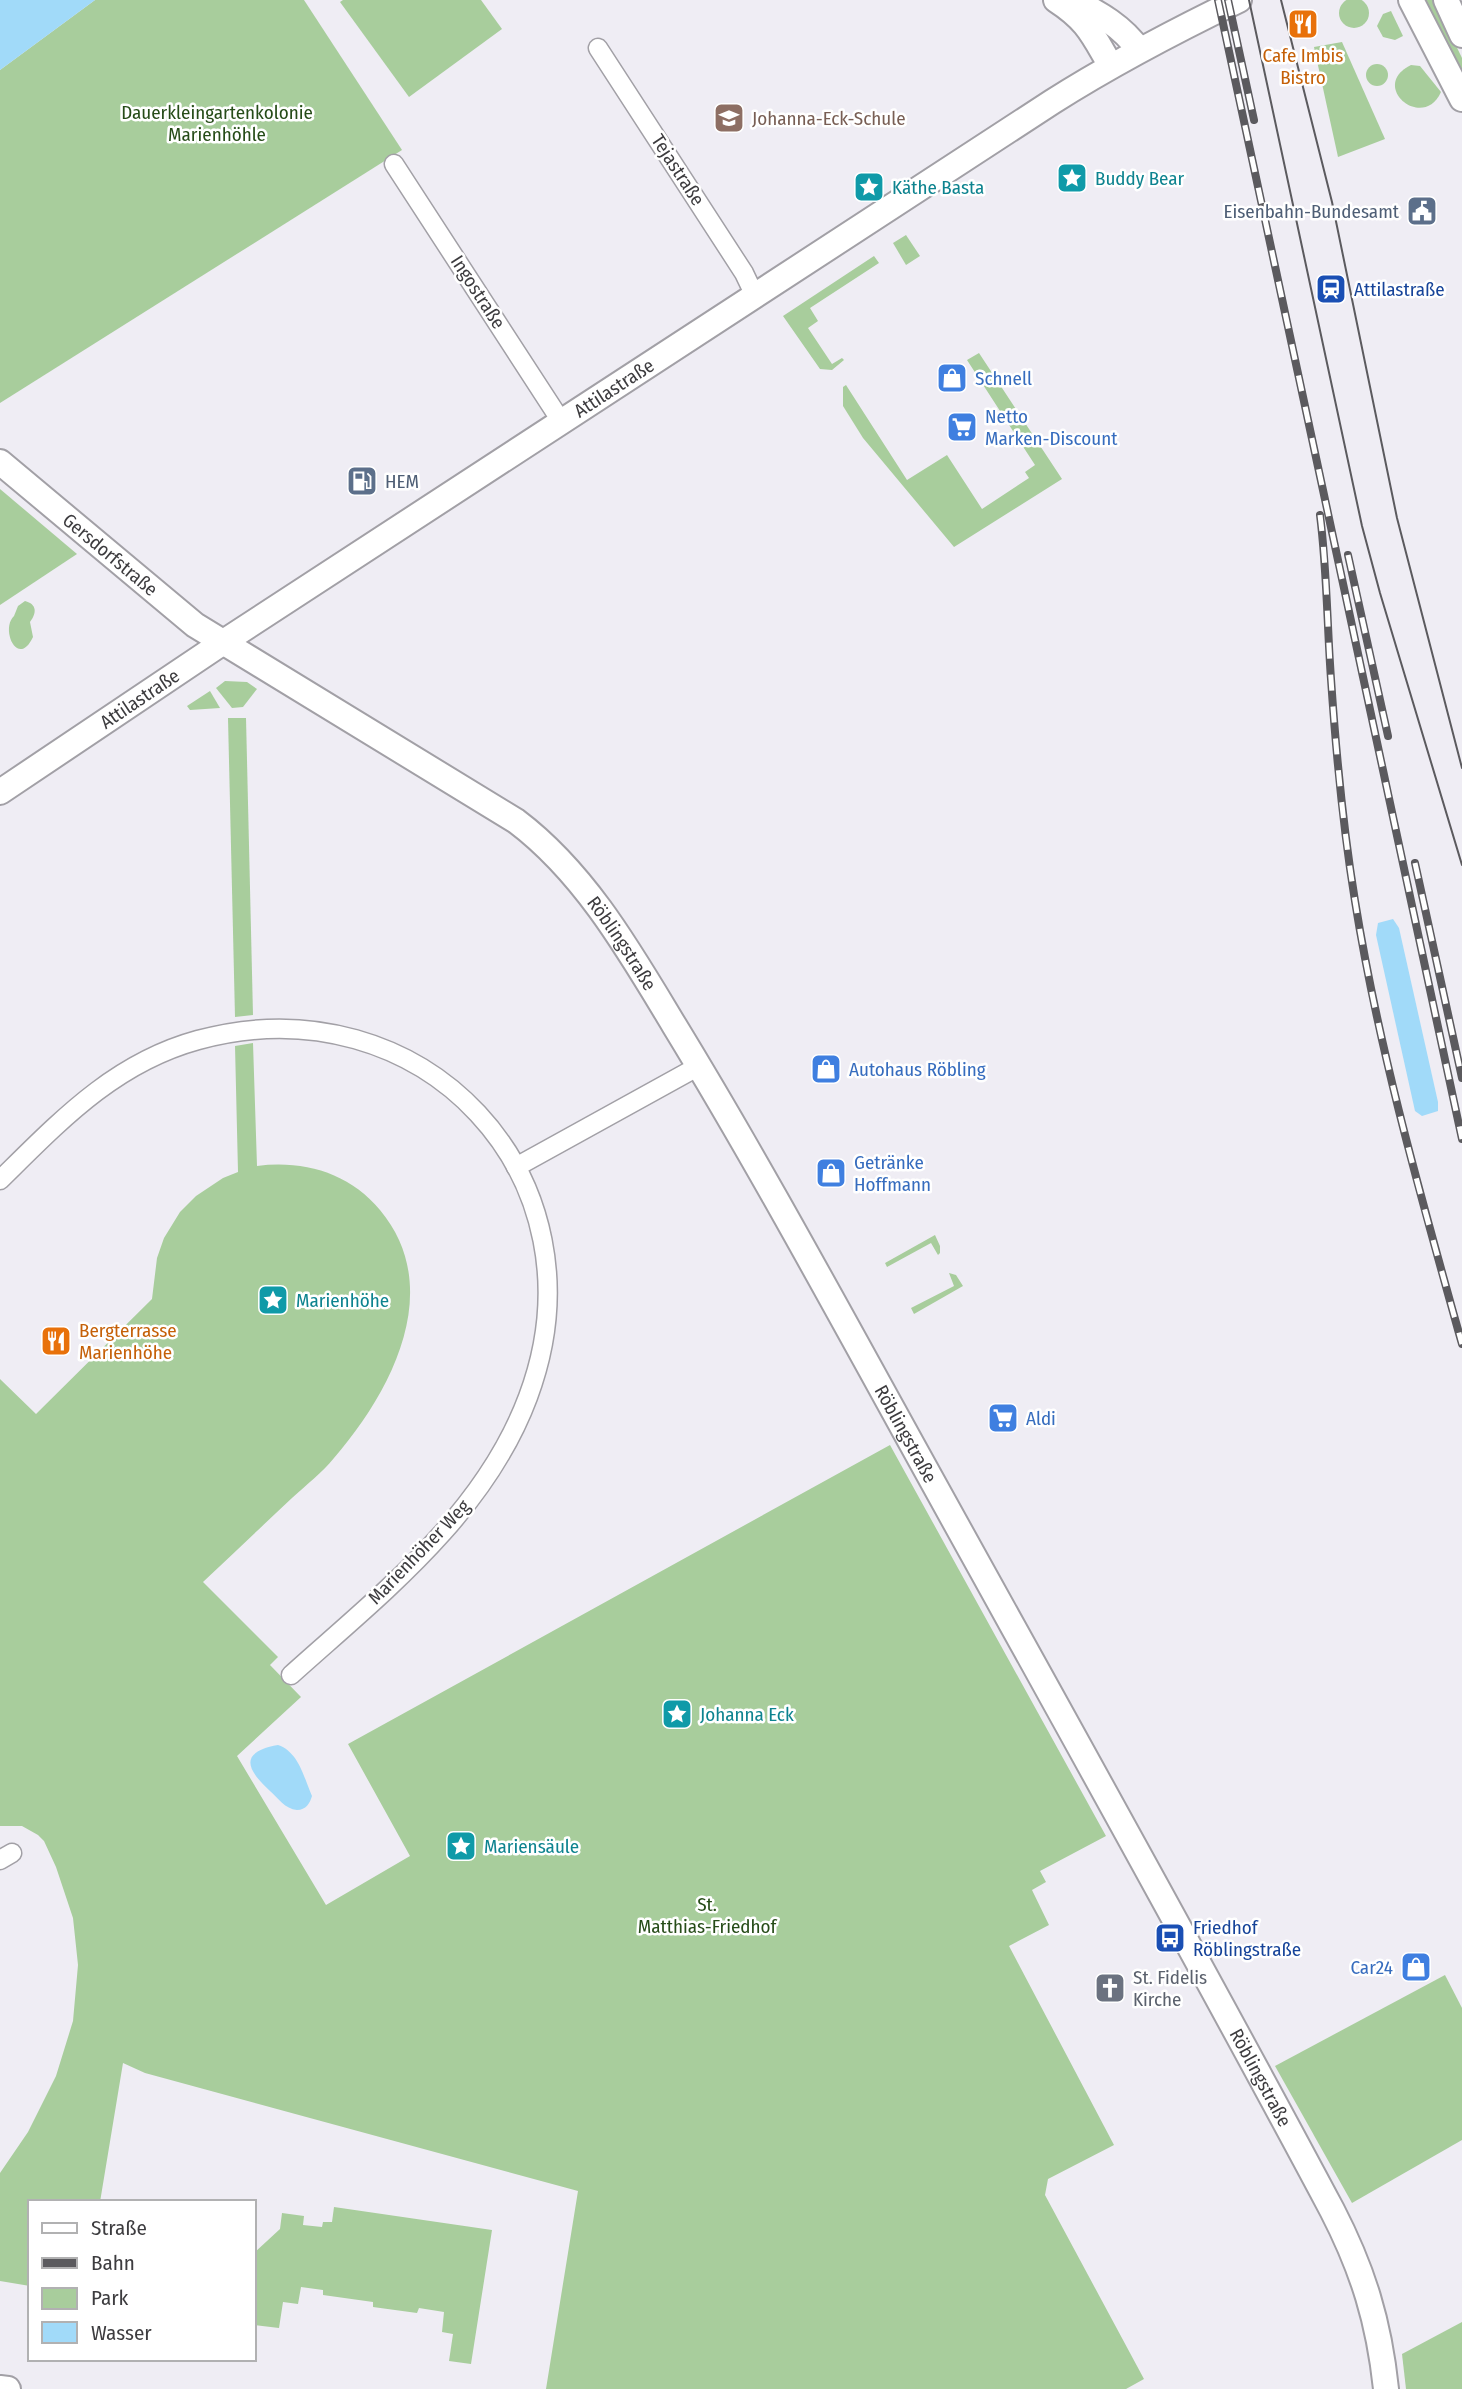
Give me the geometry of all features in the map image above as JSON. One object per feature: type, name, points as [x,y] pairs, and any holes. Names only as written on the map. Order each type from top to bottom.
[{"type":"street","points":[[1056,0],[1078,14],[1092,32],[1111,66]]},
{"type":"street","points":[[1073,0],[1119,27],[1139,50]]},
{"type":"street","name":"Attilastraße","points":[[0,792],[222,643],[754,295],[1111,66],[1239,0]]},
{"type":"street","points":[[1411,0],[1462,99]]},
{"type":"street","points":[[1446,0],[1462,35]]},
{"type":"street","name":"Tejastraße","points":[[598,48],[744,273],[754,295]]},
{"type":"street","name":"Ingostraße","points":[[394,164],[562,421]]},
{"type":"street","name":"Gersdorfstraße","points":[[0,463],[195,625],[222,643]]},
{"type":"street","name":"Röblingstraße","points":[[222,643],[445,776],[536,836],[576,877],[645,976],[827,1288],[1332,2210],[1363,2276],[1371,2304],[1385,2389]]},
{"type":"street","name":"Marienhöher Weg","points":[[0,1180],[66,1115],[95,1091],[143,1061],[198,1040],[243,1030],[290,1027],[335,1032],[384,1048],[422,1067],[453,1089],[479,1114],[516,1167],[534,1208],[541,1234],[548,1300],[538,1366],[516,1425],[489,1475],[456,1519],[291,1675]]},
{"type":"street","points":[[516,1167],[699,1066]]},
{"type":"street","points":[[0,2388],[8,2389]]},
{"type":"green space","points":[[1348,-1],[1360,-1],[1368,7],[1368,19],[1360,27],[1348,27],[1340,19],[1340,7]]},
{"type":"green space","name":"Dauerkleingartenkolonie Marienhöhle","points":[[95,0],[304,0],[402,150],[0,403],[0,70]]},
{"type":"green space","points":[[481,0],[502,29],[409,97],[340,2]]},
{"type":"green space","points":[[1423,0],[1434,0],[1462,58],[1462,81]]},
{"type":"green space","points":[[1391,11],[1403,36],[1395,40],[1383,37],[1377,26],[1383,14]]},
{"type":"green space","points":[[1342,42],[1385,139],[1338,157],[1314,47]]},
{"type":"green space","points":[[1373,64],[1381,64],[1388,71],[1388,79],[1381,86],[1373,86],[1366,79],[1366,71]]},
{"type":"green space","points":[[1411,65],[1420,66],[1441,92],[1433,103],[1423,108],[1412,107],[1397,93],[1395,84],[1399,74]]},
{"type":"green space","points":[[906,235],[920,256],[906,265],[893,243]]},
{"type":"green space","points":[[874,256],[879,263],[810,308],[818,321],[808,328],[832,364],[842,358],[844,360],[832,370],[820,369],[783,316]]},
{"type":"green space","points":[[979,353],[1062,479],[954,547],[863,438],[843,406],[843,387],[846,385],[907,480],[947,455],[982,509],[1029,478],[1025,472],[1035,465],[967,360]]},
{"type":"green space","points":[[0,489],[77,554],[0,605]]},
{"type":"green space","points":[[25,601],[35,609],[30,622],[33,637],[22,649],[13,643],[9,629],[18,606]]},
{"type":"green space","points":[[225,681],[247,682],[257,689],[243,707],[232,708],[216,688]]},
{"type":"green space","points":[[210,691],[220,708],[190,710],[187,706]]},
{"type":"green space","points":[[228,718],[246,718],[253,1015],[235,1017]]},
{"type":"green space","name":"St. Matthias-Friedhof","points":[[253,1043],[257,1166],[292,1165],[308,1168],[340,1178],[354,1187],[380,1210],[399,1241],[409,1273],[409,1306],[403,1339],[375,1403],[324,1469],[203,1582],[278,1657],[270,1665],[301,1697],[237,1756],[326,1905],[410,1856],[348,1744],[890,1445],[1106,1836],[1040,1871],[1046,1882],[1032,1890],[1049,1925],[1009,1946],[1114,2145],[1048,2179],[1045,2195],[1144,2379],[1126,2389],[546,2389],[578,2191],[145,2073],[123,2063],[100,2200],[28,2200],[28,2286],[0,2281],[0,2173],[28,2132],[56,2076],[73,2021],[78,1965],[73,1918],[44,1841],[22,1826],[0,1826],[0,1379],[36,1414],[152,1299],[157,1258],[164,1238],[180,1212],[196,1196],[223,1178],[238,1172],[235,1046]]},
{"type":"green space","points":[[935,1235],[940,1246],[938,1255],[931,1243],[887,1267],[885,1263]]},
{"type":"green space","points":[[949,1273],[956,1275],[963,1286],[914,1314],[911,1308],[954,1286]]},
{"type":"green space","points":[[1445,1975],[1462,2008],[1462,2140],[1352,2203],[1275,2066]]},
{"type":"green space","points":[[334,2207],[492,2230],[471,2364],[449,2361],[453,2334],[442,2332],[444,2312],[419,2308],[417,2313],[373,2307],[373,2302],[323,2295],[323,2290],[301,2287],[298,2304],[283,2302],[279,2328],[256,2325],[256,2251],[280,2229],[282,2213],[304,2216],[303,2225],[322,2227],[323,2222],[332,2222]]},
{"type":"green space","points":[[1462,2322],[1462,2389],[1406,2389],[1402,2354]]},
{"type":"water","points":[[0,0],[95,0],[0,70]]},
{"type":"water","points":[[1393,919],[1399,928],[1438,1102],[1438,1111],[1422,1116],[1415,1111],[1376,935],[1378,923]]},
{"type":"water","points":[[278,1745],[296,1759],[312,1796],[303,1809],[297,1810],[285,1805],[252,1769],[250,1762],[257,1752]]},
{"type":"tram line","points":[[1249,0],[1362,526],[1462,865]]},
{"type":"tram line","points":[[1281,0],[1332,202],[1397,518],[1462,768]]},
{"type":"railway","points":[[1218,0],[1462,1139]]},
{"type":"railway","points":[[1228,0],[1254,120]]},
{"type":"railway","points":[[1320,515],[1338,762],[1355,901],[1389,1068],[1416,1179],[1462,1344]]},
{"type":"railway","points":[[1348,555],[1388,736]]},
{"type":"railway","points":[[1415,863],[1462,1078]]},
{"type":"place","name":"Cafe Imbis Bistro","points":[[1303,24]]},
{"type":"place","name":"Johanna-Eck-Schule","points":[[729,118]]},
{"type":"place","name":"Buddy Bear","points":[[1072,178]]},
{"type":"place","name":"Käthe Basta","points":[[869,187]]},
{"type":"place","name":"Eisenbahn-Bundesamt","points":[[1422,211]]},
{"type":"place","name":"Attilastraße","points":[[1331,289]]},
{"type":"place","name":"Schnell","points":[[952,378]]},
{"type":"place","name":"Netto Marken-Discount","points":[[962,427]]},
{"type":"place","name":"HEM","points":[[362,481]]},
{"type":"place","name":"Autohaus Röbling","points":[[826,1069]]},
{"type":"place","name":"Getränke Hoffmann","points":[[831,1173]]},
{"type":"place","name":"Marienhöhe","points":[[273,1300]]},
{"type":"place","name":"Bergterrasse Marienhöhe","points":[[56,1341]]},
{"type":"place","name":"Aldi","points":[[1003,1418]]},
{"type":"place","name":"Johanna Eck","points":[[677,1714]]},
{"type":"place","name":"Mariensäule","points":[[461,1846]]},
{"type":"place","name":"Friedhof Röblingstraße","points":[[1170,1938]]},
{"type":"place","name":"Car24","points":[[1416,1967]]},
{"type":"place","name":"St. Fidelis Kirche","points":[[1110,1988]]}]
